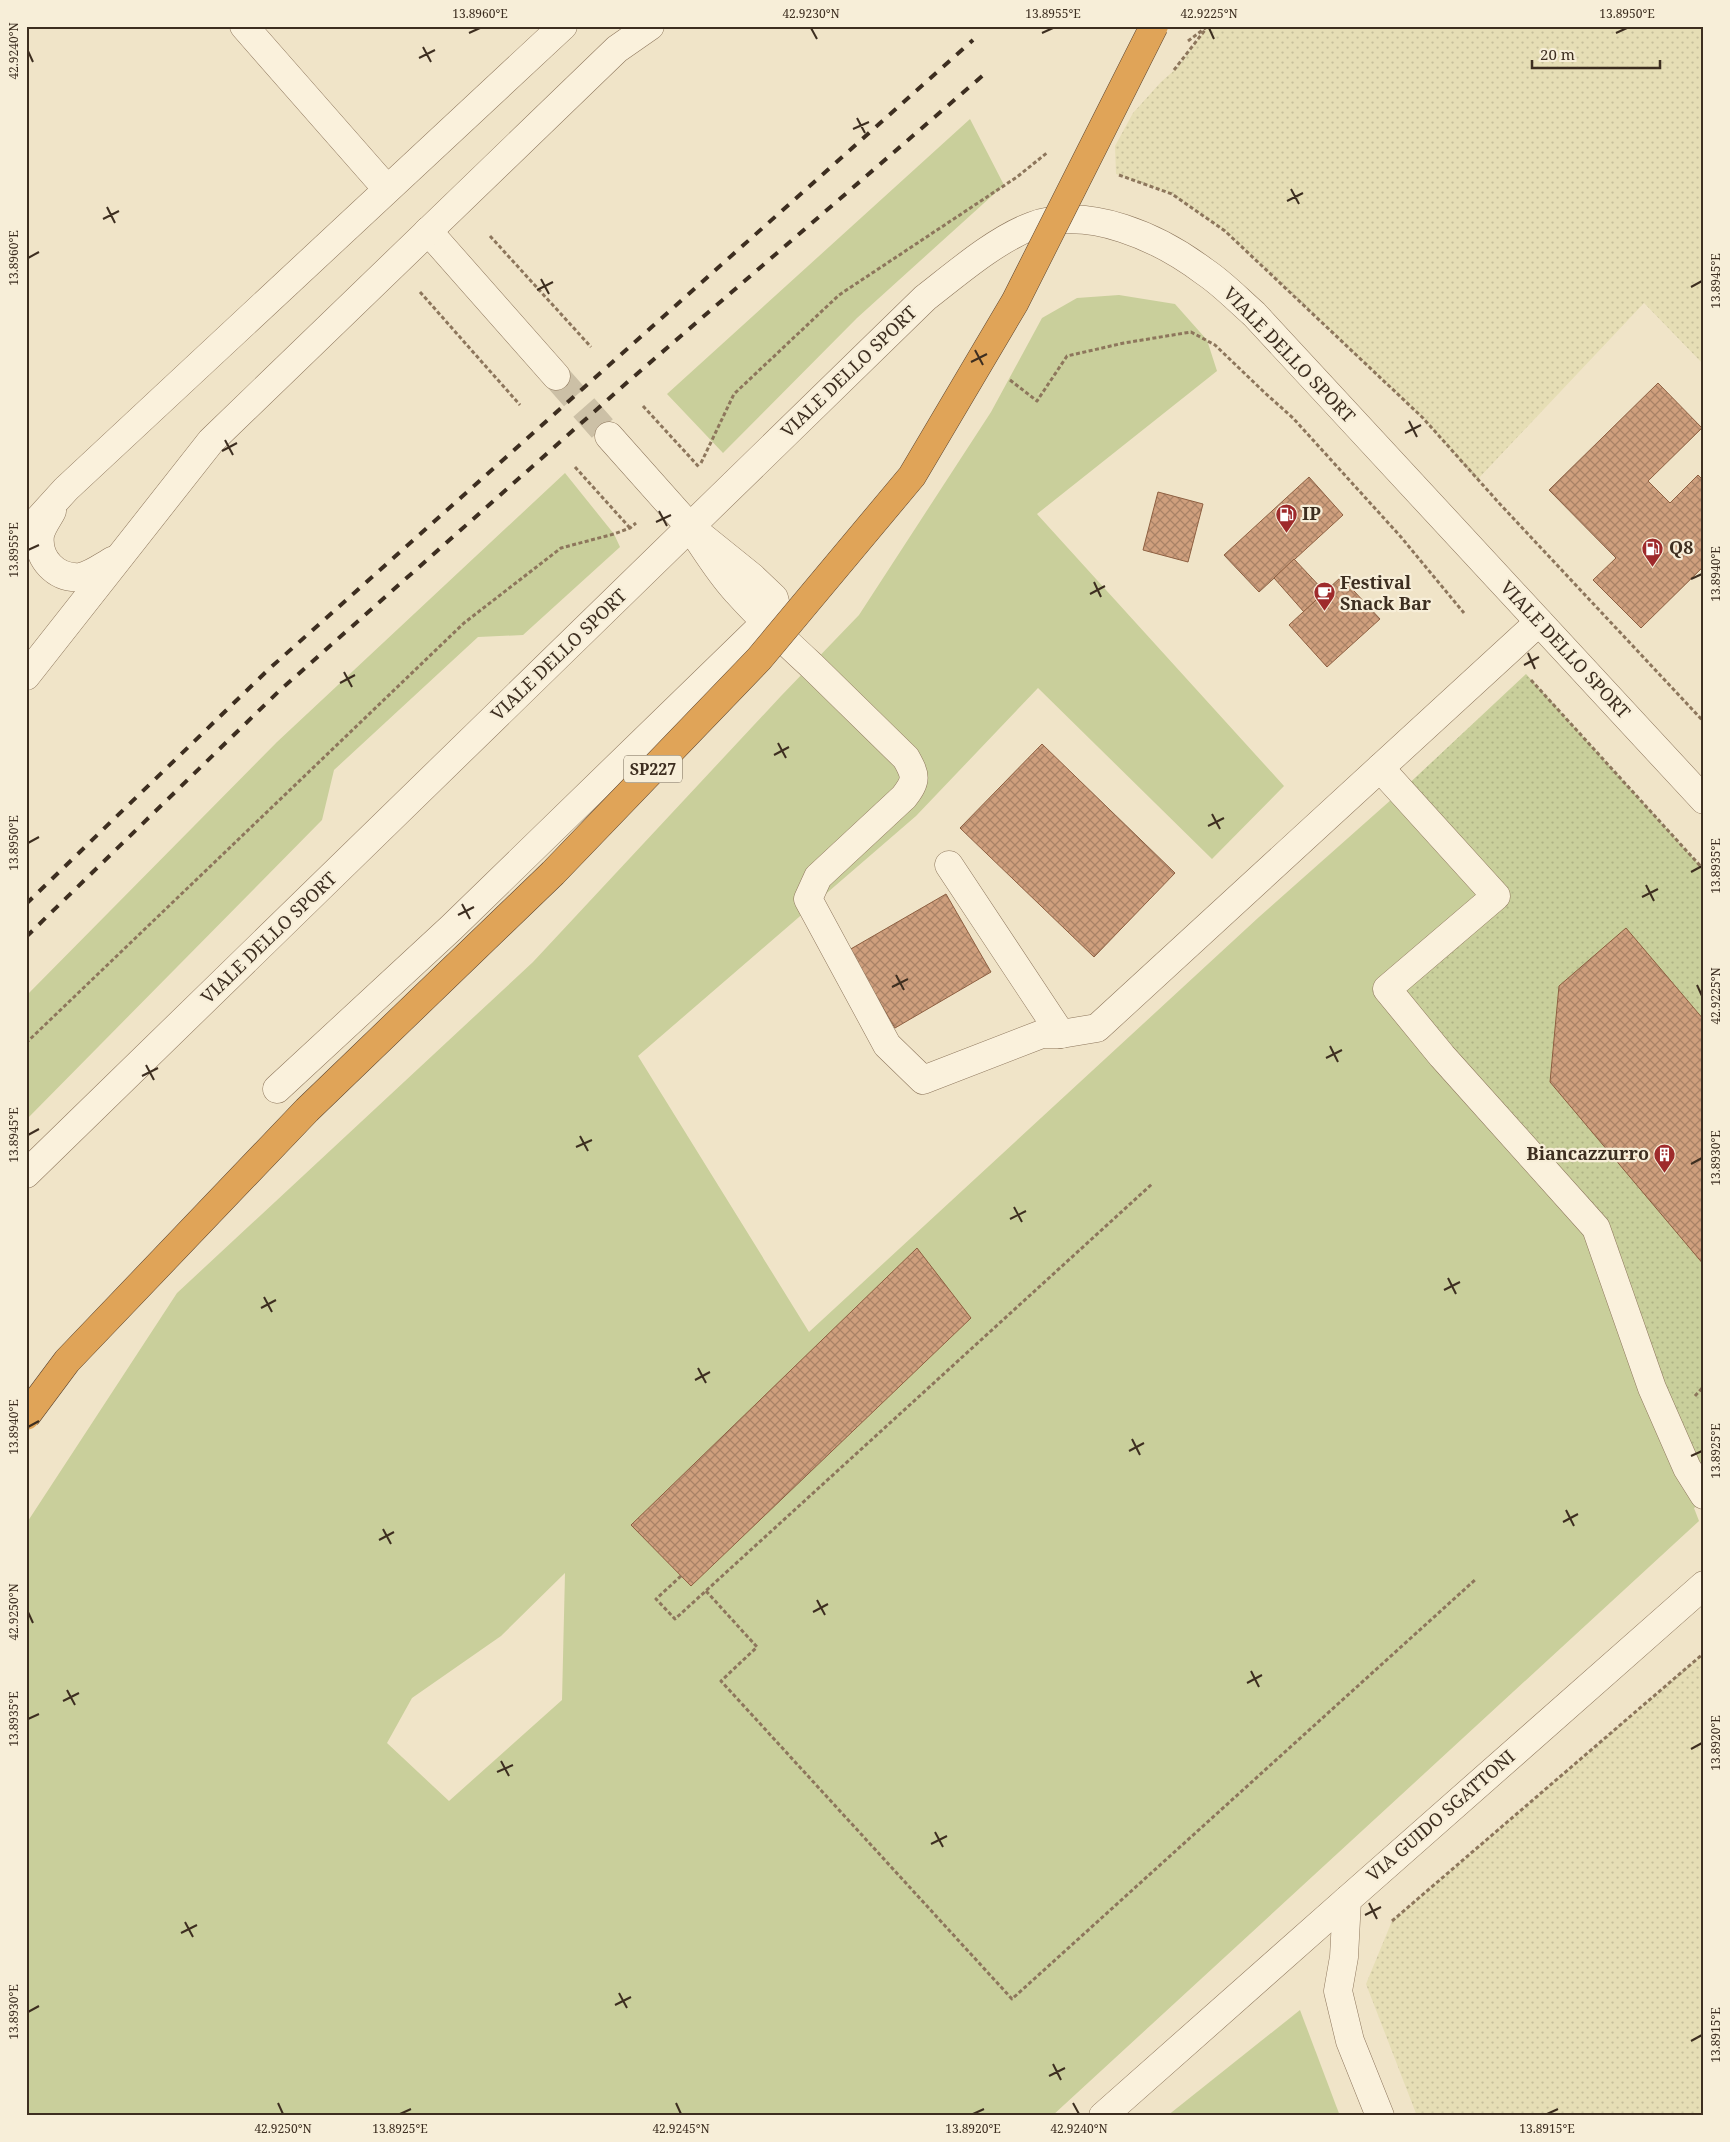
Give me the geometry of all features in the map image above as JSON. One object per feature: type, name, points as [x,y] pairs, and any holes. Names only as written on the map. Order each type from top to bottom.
[{"type":"highway","name":"SP227","points":[[26,1416],[67,1361],[307,1110],[553,873],[759,659],[912,476],[1015,302],[1154,26]]},
{"type":"street","points":[[244,26],[388,189]]},
{"type":"street","points":[[26,532],[66,488],[563,26]]},
{"type":"street","points":[[26,676],[211,441],[617,48],[634,26]]},
{"type":"street","points":[[617,48],[650,26]]},
{"type":"street","name":"VIALE DELLO SPORT","points":[[26,1174],[925,298],[996,246],[1032,226],[1064,219],[1093,219],[1153,239],[1205,271],[1254,314],[1704,800]]},
{"type":"street","points":[[428,232],[556,376]]},
{"type":"street","points":[[277,1089],[450,928],[767,621],[776,606],[774,598],[752,577],[690,527],[609,436]]},
{"type":"street","points":[[66,488],[43,527],[40,545],[46,562],[60,574],[81,577],[123,554]]},
{"type":"street","points":[[767,621],[906,758],[915,774],[912,787],[904,797],[818,877],[808,899],[887,1045],[923,1080],[1042,1034],[1061,1034],[1097,1028],[1539,622]]},
{"type":"street","points":[[1380,768],[1496,896],[1387,989],[1442,1056],[1596,1228],[1652,1388],[1687,1468],[1704,1495]]},
{"type":"street","points":[[949,865],[1061,1034]]},
{"type":"street","name":"VIA GUIDO SGATTONI","points":[[1103,2116],[1704,1585]]},
{"type":"street","points":[[1346,1900],[1344,1957],[1338,1991],[1350,2041],[1380,2116]]},
{"type":"path","points":[[1185,44],[1208,26]]},
{"type":"path","points":[[1172,72],[1208,26]]},
{"type":"path","points":[[26,1043],[464,623],[560,548],[630,528],[699,467],[734,394],[839,295],[1017,177],[1055,147]]},
{"type":"path","points":[[1116,174],[1172,194],[1225,231],[1423,418],[1499,503],[1704,722]]},
{"type":"path","points":[[490,236],[591,348]]},
{"type":"path","points":[[420,292],[520,405]]},
{"type":"path","points":[[1008,379],[1037,402],[1068,356],[1124,343],[1191,332],[1215,345],[1293,418],[1401,536],[1464,613]]},
{"type":"path","points":[[644,406],[699,467]]},
{"type":"path","points":[[575,466],[630,528]]},
{"type":"path","points":[[1526,674],[1704,870]]},
{"type":"path","points":[[681,1576],[656,1599],[675,1619],[1152,1184]]},
{"type":"path","points":[[706,1590],[757,1647],[721,1681],[1012,1999],[1476,1579]]},
{"type":"path","points":[[1392,1921],[1704,1652]]},
{"type":"shaded area","points":[[1208,26],[1704,26],[1704,365],[1644,303],[1477,480],[1423,418],[1225,231],[1172,194],[1116,174],[1115,146],[1133,113],[1161,82],[1178,67]]},
{"type":"shaded area","points":[[1704,1653],[1704,2116],[1417,2116],[1366,1984],[1392,1921]]},
{"type":"green space","points":[[970,119],[1004,185],[857,318],[723,453],[667,394]]},
{"type":"green space","points":[[1119,295],[1175,304],[1207,340],[1217,371],[1037,514],[1284,786],[1212,859],[1038,688],[916,816],[638,1056],[809,1332],[1259,917],[1401,791],[1496,896],[1596,1228],[1704,1501],[1694,1508],[1699,1521],[1052,2116],[26,2116],[26,1524],[177,1293],[533,962],[859,615],[991,412],[1042,318],[1077,298]],"holes":[[[565,1573],[562,1700],[449,1801],[387,1743],[412,1698],[501,1636]]]},
{"type":"green space","points":[[565,473],[614,534],[620,547],[523,635],[478,637],[334,770],[322,820],[26,1120],[26,996],[277,742]]},
{"type":"green space","points":[[1526,674],[1704,870],[1704,1495],[1596,1228],[1387,989],[1496,896],[1401,791]]},
{"type":"green space","points":[[1300,2010],[1340,2116],[1167,2116]]},
{"type":"building","points":[[1658,383],[1702,428],[1648,481],[1670,503],[1698,475],[1704,481],[1704,566],[1641,628],[1593,580],[1616,558],[1549,490]]},
{"type":"building","points":[[1309,477],[1343,515],[1259,592],[1224,555]]},
{"type":"building","points":[[1158,492],[1203,504],[1188,562],[1143,550]]},
{"type":"building","points":[[1294,559],[1325,592],[1304,612],[1274,578]]},
{"type":"building","points":[[1341,577],[1380,619],[1327,667],[1289,625]]},
{"type":"building","points":[[1042,744],[1175,873],[1094,957],[960,828]]},
{"type":"building","points":[[946,894],[991,972],[895,1028],[849,950]]},
{"type":"building","name":"Biancazzurro","points":[[1626,928],[1704,1020],[1704,1265],[1550,1082],[1559,986]]},
{"type":"building","points":[[917,1248],[971,1318],[691,1586],[631,1525]]},
{"type":"tunnel","points":[[556,376],[609,436]]},
{"type":"railway","points":[[26,904],[269,669],[973,40]]},
{"type":"railway","points":[[26,937],[278,692],[631,379],[988,71]]},
{"type":"place","name":"IP","points":[[1286,533]]},
{"type":"place","name":"Q8","points":[[1653,567]]},
{"type":"place","name":"Festival Snack Bar","points":[[1324,612]]},
{"type":"place","name":"Biancazzurro","points":[[1665,1173]]}]
